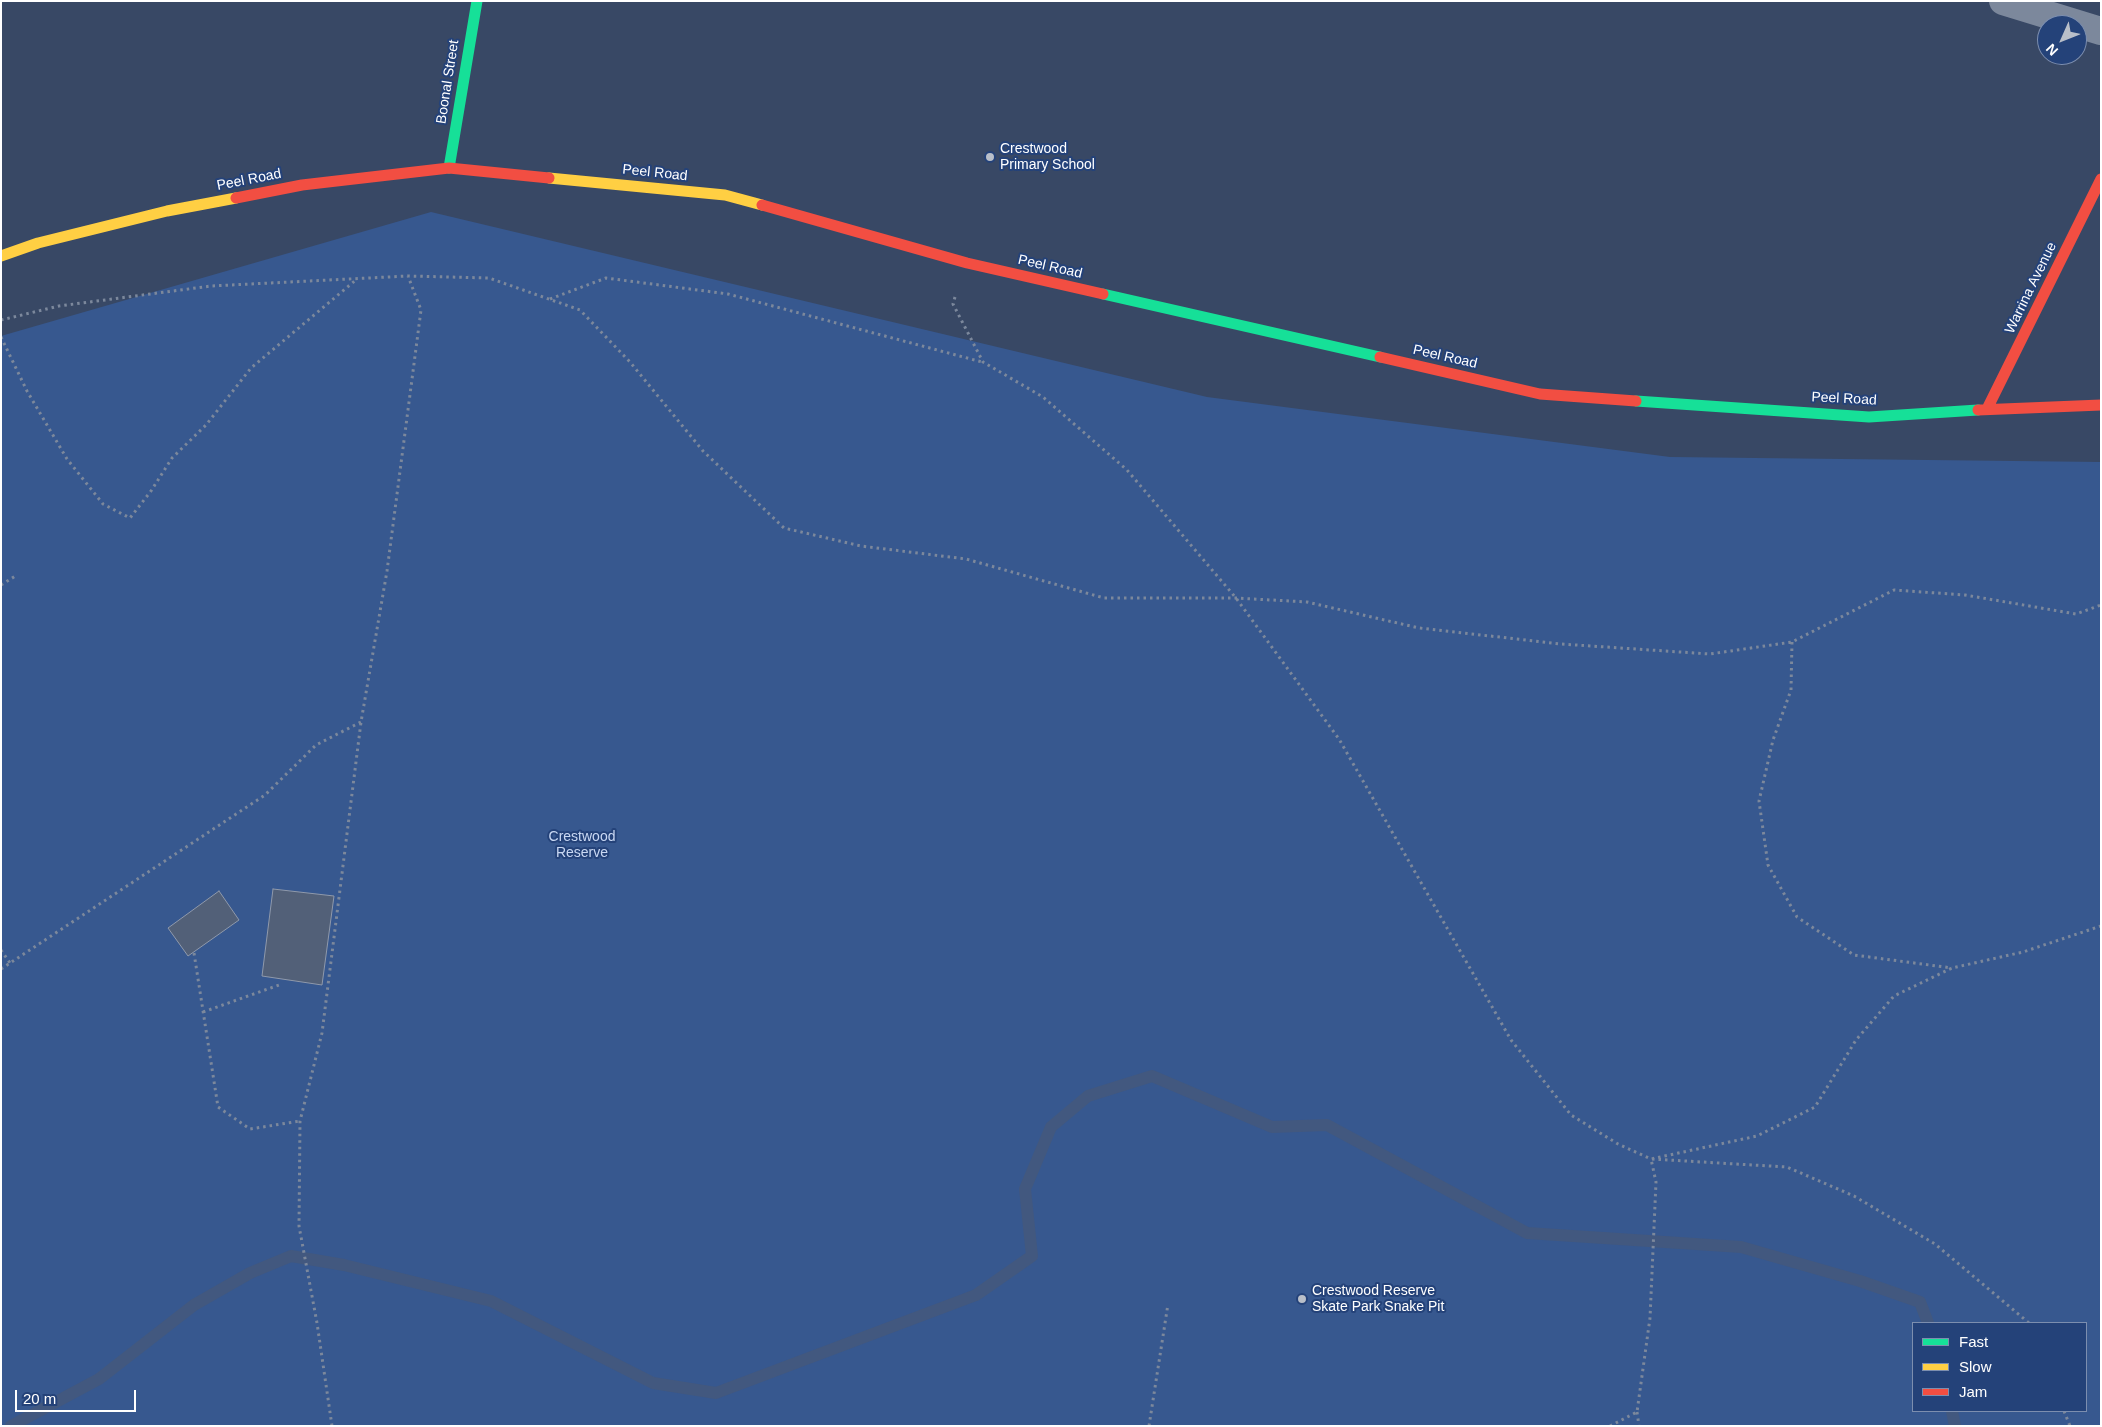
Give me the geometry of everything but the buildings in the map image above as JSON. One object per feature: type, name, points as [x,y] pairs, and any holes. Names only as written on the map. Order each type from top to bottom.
[{"type":"street","name":"Boonal Street","points":[[449,168],[477,1]]},
{"type":"street","points":[[2003,1],[2101,31]]},
{"type":"street","name":"Peel Road","points":[[1,256],[38,243],[167,211],[302,186],[449,168],[724,195],[967,263],[1540,394],[1869,417],[1987,409],[2101,405]]},
{"type":"street","name":"Warrina Avenue","points":[[1987,409],[2101,179]]},
{"type":"path","points":[[967,263],[953,304],[983,362]]},
{"type":"path","points":[[332,1426],[300,1231],[300,1121],[322,1033],[361,722],[387,571],[421,310],[408,276]]},
{"type":"path","points":[[1,320],[59,306],[211,286],[408,276],[489,278],[580,310],[630,362],[704,451],[784,528],[861,546],[966,558],[1104,598],[1236,598],[1307,602],[1419,628],[1561,644],[1710,654],[1792,642],[1894,590],[1965,595],[2076,614],[2101,606]]},
{"type":"path","points":[[550,299],[606,278],[728,294],[983,362],[1043,397],[1127,470],[1236,598],[1339,739],[1511,1040],[1571,1115],[1618,1144],[1651,1159],[1787,1167],[1854,1196],[1935,1244],[2028,1322]]},
{"type":"path","points":[[1,337],[27,391],[67,459],[103,504],[130,518],[151,491],[172,458],[206,425],[251,368],[357,279]]},
{"type":"path","points":[[1,585],[17,575]]},
{"type":"path","points":[[1792,642],[1791,690],[1773,740],[1759,801],[1768,865],[1797,917],[1854,955],[1952,968]]},
{"type":"path","points":[[1,969],[265,795],[316,745],[361,722]]},
{"type":"path","points":[[1651,1159],[1757,1136],[1815,1107],[1856,1040],[1894,996],[1952,968],[2024,952],[2101,926]]},
{"type":"path","points":[[1,950],[10,963]]},
{"type":"path","points":[[194,953],[218,1106],[250,1129],[300,1121]]},
{"type":"path","points":[[203,1012],[279,986]]},
{"type":"path","points":[[1639,1426],[1637,1412],[1650,1318],[1656,1182],[1651,1159]]},
{"type":"path","points":[[1150,1426],[1168,1304]]},
{"type":"path","points":[[1610,1426],[1637,1412]]},
{"type":"path","points":[[2064,1412],[2070,1426]]},
{"type":"green space","name":"Crestwood Reserve","points":[[431,212],[1207,397],[1670,457],[2101,462],[2101,1426],[1,1426],[1,336]]},
{"type":"waterway","points":[[11,1426],[99,1379],[194,1305],[250,1273],[291,1256],[344,1265],[491,1301],[653,1383],[716,1393],[976,1295],[1032,1256],[1025,1189],[1051,1127],[1088,1096],[1152,1076],[1272,1127],[1327,1125],[1527,1233],[1741,1247],[1860,1281],[1920,1302],[1928,1322]]},
{"type":"waterway","points":[[1952,1412],[1955,1426]]},
{"type":"traffic: fast","points":[[449,168],[477,1]]},
{"type":"traffic: fast","points":[[1103,294],[1380,357]]},
{"type":"traffic: fast","points":[[1636,401],[1869,417],[1978,410]]},
{"type":"traffic: slow","points":[[549,178],[725,195],[762,205]]},
{"type":"traffic: slow","points":[[1,256],[38,243],[167,211],[236,198]]},
{"type":"traffic: jam","points":[[236,198],[302,185],[449,168],[549,178]]},
{"type":"traffic: jam","points":[[1987,409],[2101,179]]},
{"type":"traffic: jam","points":[[762,205],[967,263],[1103,294]]},
{"type":"traffic: jam","points":[[1380,357],[1540,394],[1636,401]]},
{"type":"traffic: jam","points":[[1978,410],[2101,405]]},
{"type":"place","name":"Crestwood Primary School","points":[[990,157]]},
{"type":"place","name":"Crestwood Reserve Skate Park Snake Pit","points":[[1302,1299]]}]
